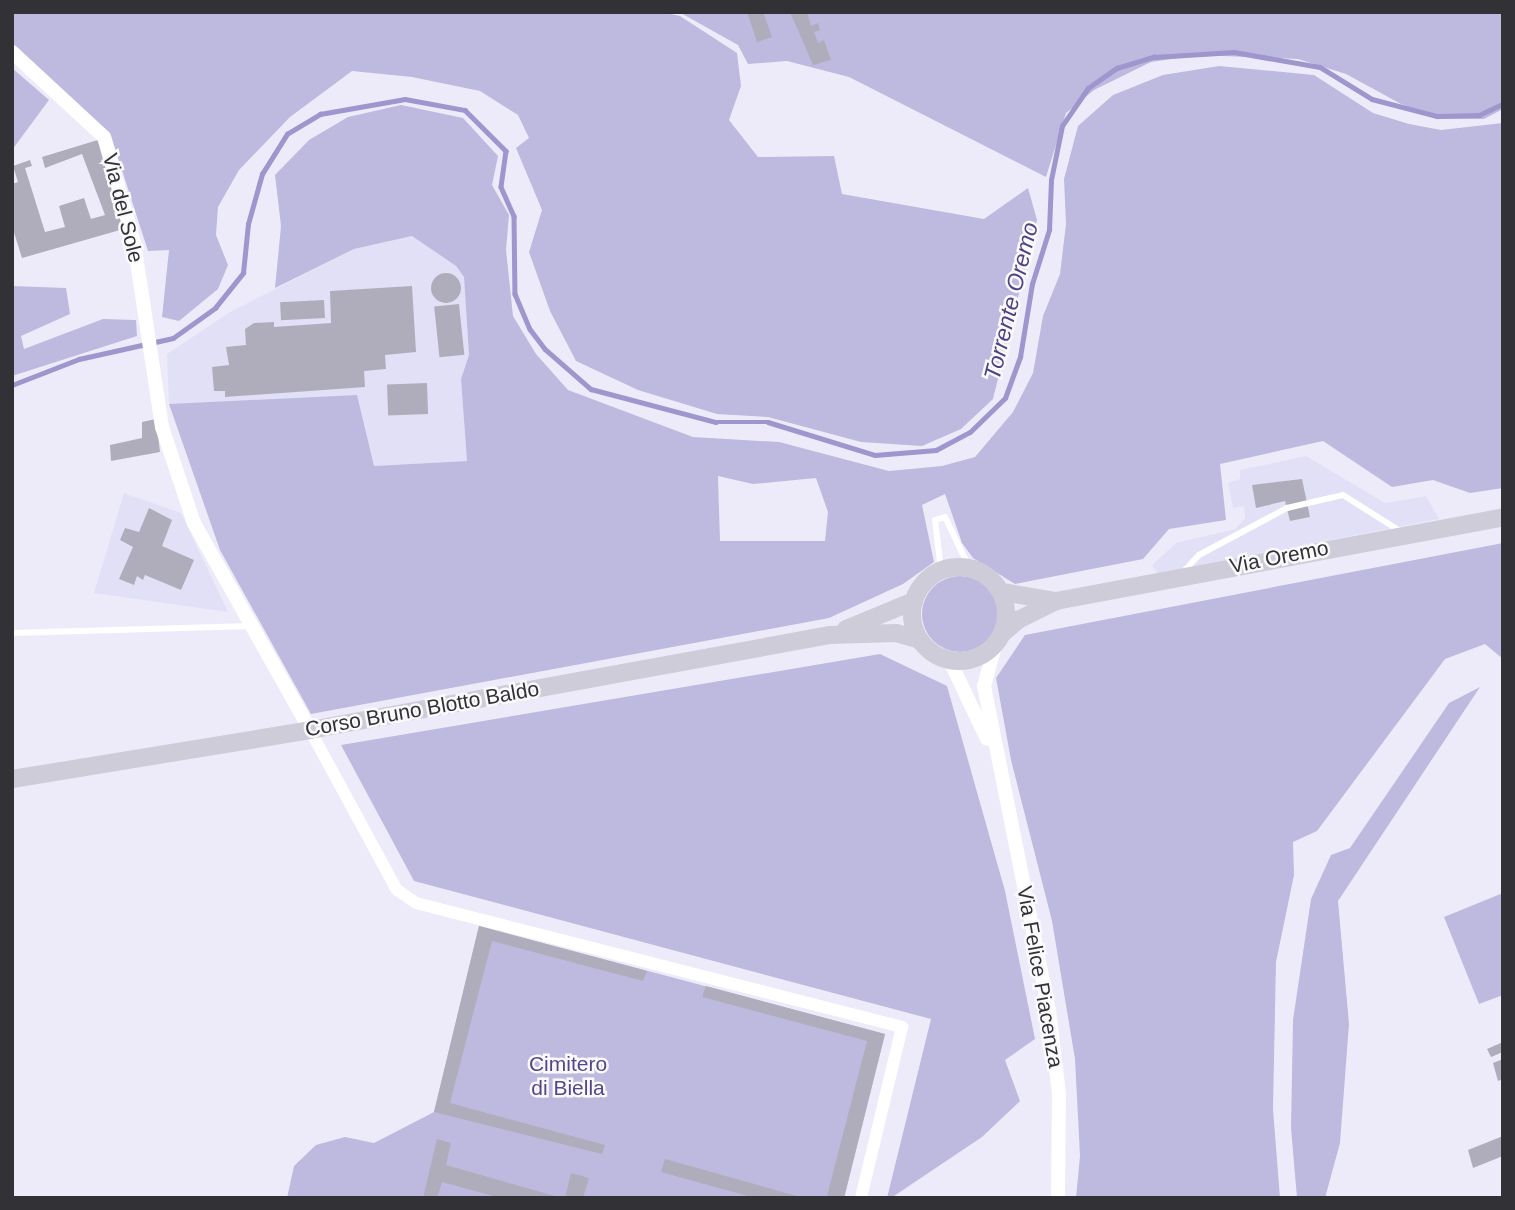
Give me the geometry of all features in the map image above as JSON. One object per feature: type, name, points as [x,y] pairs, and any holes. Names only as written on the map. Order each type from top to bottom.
[{"type":"main road","name":"Via Oremo","points":[[999,640],[1018,620],[1056,601],[1503,517]]},
{"type":"main road","points":[[970,568],[993,580],[1002,592],[1006,606],[999,640],[975,659],[950,661],[920,640],[914,628],[914,601],[919,588],[942,570],[970,568]]},
{"type":"main road","name":"Via Oremo","points":[[1002,592],[1056,601]]},
{"type":"main road","name":"Corso Bruno Blotto Baldo","points":[[830,635],[914,601]]},
{"type":"main road","name":"Corso Bruno Blotto Baldo","points":[[12,779],[310,730],[830,635],[896,633],[920,640]]},
{"type":"street","name":"Via del Sole","points":[[12,52],[44,86],[92,121],[104,137],[134,242],[162,427],[194,523],[310,730]]},
{"type":"street","name":"Via Felice Piacenza","points":[[999,640],[984,686],[1049,1010],[1059,1094],[1058,1198]]},
{"type":"street","name":"Via Felice Piacenza","points":[[950,661],[997,759]]},
{"type":"street","points":[[310,730],[397,890],[416,903],[902,1027],[861,1198]]},
{"type":"lane","points":[[1180,576],[1199,555],[1287,508],[1343,495],[1405,534]]},
{"type":"lane","points":[[942,570],[935,520],[945,517],[970,568]]},
{"type":"lane","points":[[12,633],[251,626]]},
{"type":"shaded area","points":[[412,236],[456,266],[464,277],[469,355],[461,379],[467,461],[374,466],[247,401],[169,404],[167,354],[230,312],[354,249]]},
{"type":"shaded area","points":[[1306,456],[1385,503],[1426,496],[1439,519],[1158,573],[1152,565],[1176,543],[1235,529],[1245,518],[1244,506],[1233,508],[1228,483],[1240,479],[1240,470]]},
{"type":"shaded area","points":[[124,493],[181,513],[228,612],[94,593]]},
{"type":"green space","points":[[12,12],[661,12],[680,16],[737,53],[741,86],[729,120],[758,157],[834,156],[842,194],[984,219],[1028,188],[1037,220],[993,399],[961,429],[922,446],[861,442],[768,417],[717,414],[638,390],[576,361],[550,311],[529,252],[542,210],[516,148],[529,138],[518,115],[480,91],[412,77],[352,71],[290,117],[239,170],[218,207],[216,235],[228,265],[218,289],[179,321],[162,317],[169,250],[148,251],[111,136],[12,42]]},
{"type":"green space","points":[[679,12],[1503,12],[1503,109],[1484,119],[1443,119],[1401,104],[1346,74],[1298,59],[1199,55],[1151,62],[1094,90],[1066,113],[1046,177],[849,77],[787,61],[748,64],[738,45]]},
{"type":"green space","points":[[1219,66],[1314,75],[1373,113],[1409,124],[1441,130],[1503,123],[1503,488],[1470,493],[1433,480],[1392,487],[1323,441],[1220,464],[1226,520],[1169,529],[1143,559],[1015,584],[973,558],[962,543],[945,494],[922,505],[934,562],[903,584],[829,618],[311,714],[220,550],[169,404],[357,395],[374,466],[467,461],[461,379],[469,355],[464,277],[456,266],[412,236],[354,249],[275,288],[281,226],[275,175],[309,140],[348,117],[401,105],[463,118],[498,156],[492,185],[509,215],[506,250],[513,316],[536,354],[568,390],[693,437],[779,442],[889,471],[942,466],[975,457],[1013,412],[1033,373],[1043,316],[1060,274],[1066,224],[1064,179],[1078,126],[1113,95],[1163,75]],"holes":[[[718,476],[753,484],[816,478],[828,512],[825,541],[720,541]]]},
{"type":"green space","points":[[12,68],[49,100],[12,150]]},
{"type":"green space","points":[[12,286],[66,288],[70,314],[21,336],[24,349],[103,319],[136,320],[137,336],[12,376]]},
{"type":"green space","points":[[1503,543],[1503,659],[1485,644],[1445,659],[1317,831],[1293,842],[1294,875],[1276,962],[1273,1109],[1280,1198],[1076,1198],[1080,1156],[1075,1059],[1052,921],[1011,760],[996,678],[1025,635]]},
{"type":"green space","points":[[953,576],[967,576],[981,582],[992,593],[998,614],[995,629],[987,641],[967,652],[953,652],[939,646],[928,635],[922,621],[922,607],[928,593],[939,582]]},
{"type":"green space","points":[[880,654],[947,686],[1005,891],[1035,1039],[1005,1060],[1020,1101],[982,1137],[891,1198],[887,1198],[931,1019],[414,881],[341,745]]},
{"type":"green space","points":[[1480,687],[1338,901],[1349,1024],[1340,1143],[1325,1198],[1297,1198],[1291,1128],[1293,1020],[1311,899],[1331,855],[1350,848],[1449,703]]},
{"type":"green space","points":[[1503,893],[1503,995],[1479,1004],[1444,917]]},
{"type":"green space","name":"Cimitero di Biella","points":[[479,926],[885,1034],[844,1198],[287,1198],[294,1166],[316,1145],[345,1137],[374,1143],[434,1112]]},
{"type":"building","points":[[747,12],[763,12],[772,37],[757,42]]},
{"type":"building","points":[[790,12],[807,12],[811,26],[818,23],[820,30],[814,32],[818,43],[824,40],[831,60],[813,65]]},
{"type":"building","points":[[101,139],[127,228],[22,258],[12,226],[12,184],[18,182],[13,166],[30,160],[32,166],[25,168],[45,232],[65,227],[59,206],[84,198],[91,219],[105,215],[82,154],[45,168],[42,157]]},
{"type":"building","points":[[446,273],[457,277],[461,288],[457,299],[446,303],[435,299],[431,288],[435,277]]},
{"type":"building","points":[[412,286],[416,352],[385,355],[386,369],[364,371],[365,387],[225,397],[225,391],[214,391],[212,367],[229,365],[226,347],[246,345],[245,329],[254,323],[274,322],[274,327],[331,323],[330,291]]},
{"type":"building","points":[[324,300],[325,318],[281,320],[280,302]]},
{"type":"building","points":[[459,304],[464,355],[439,357],[434,307]]},
{"type":"building","points":[[427,383],[428,414],[388,415],[387,384]]},
{"type":"building","points":[[156,419],[160,452],[111,461],[110,445],[142,438],[142,422]]},
{"type":"building","points":[[1302,479],[1310,517],[1290,521],[1285,501],[1256,508],[1252,485]]},
{"type":"building","points":[[149,508],[172,520],[162,546],[194,560],[181,590],[145,575],[143,580],[137,576],[134,585],[119,579],[133,547],[120,540],[125,528],[139,532]]},
{"type":"building","points":[[479,926],[647,971],[643,981],[492,941],[450,1103],[605,1145],[602,1154],[434,1112]]},
{"type":"building","points":[[706,986],[885,1034],[844,1198],[827,1196],[867,1041],[702,997]]},
{"type":"building","points":[[1503,1042],[1503,1052],[1491,1057],[1487,1049]]},
{"type":"building","points":[[1503,1059],[1503,1079],[1498,1081],[1493,1063]]},
{"type":"building","points":[[1503,1136],[1503,1156],[1473,1168],[1468,1150]]},
{"type":"building","points":[[437,1139],[451,1143],[446,1165],[562,1198],[500,1198],[442,1182],[437,1198],[423,1198]]},
{"type":"building","points":[[665,1159],[800,1198],[755,1198],[661,1172]]},
{"type":"building","points":[[571,1173],[589,1178],[583,1198],[565,1198]]},
{"type":"waterway","name":"Torrente Oremo","points":[[12,385],[79,359],[173,338],[215,308],[243,273],[248,224],[262,174],[287,134],[320,114],[405,99],[465,110],[506,151],[501,187],[514,216],[515,294],[530,329],[545,349],[591,389],[716,422],[768,422],[875,455],[936,450],[970,432],[1005,398],[1020,357],[1032,284],[1049,230],[1051,180],[1062,126],[1088,88],[1117,68],[1154,57],[1234,52],[1320,67],[1372,99],[1437,116],[1479,115],[1503,104]]}]
